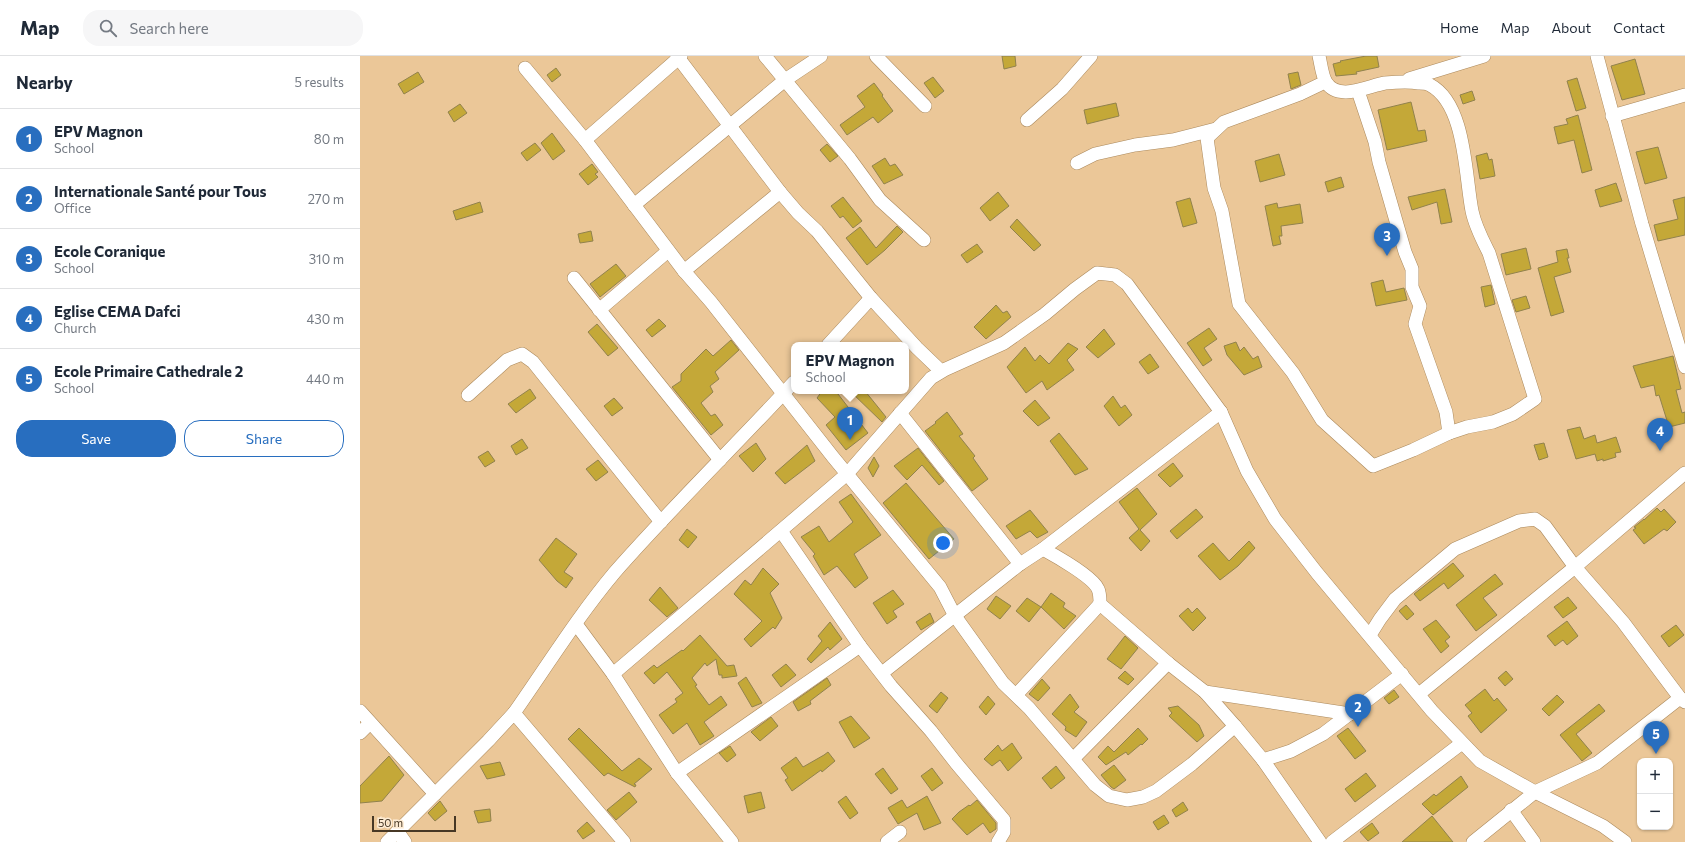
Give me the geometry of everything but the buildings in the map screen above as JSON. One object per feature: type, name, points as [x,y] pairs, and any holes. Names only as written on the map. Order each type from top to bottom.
[{"type":"street","points":[[765,56],[850,159],[880,200],[924,240]]},
{"type":"street","points":[[634,205],[785,80],[821,56]]},
{"type":"street","points":[[876,56],[925,106]]},
{"type":"street","points":[[1027,120],[1062,89],[1091,56]]},
{"type":"street","points":[[1319,56],[1325,82],[1332,89],[1344,92],[1358,91],[1399,82],[1484,56]]},
{"type":"street","points":[[1597,56],[1642,224],[1685,367]]},
{"type":"street","points":[[585,140],[679,57],[780,192],[798,213],[817,230],[871,298],[917,348],[941,371]]},
{"type":"street","points":[[525,68],[585,140],[668,251],[711,302],[847,474],[940,587],[955,616],[1003,683],[1029,708],[1095,785],[1109,796],[1127,800],[1143,797],[1156,791],[1192,764],[1235,726]]},
{"type":"street","points":[[1325,82],[1300,94],[1224,122],[1207,138],[1214,188],[1222,211],[1239,304],[1293,373],[1322,420],[1373,466],[1413,450],[1449,433],[1467,427],[1493,422],[1513,414],[1535,399],[1489,253],[1478,231],[1472,212],[1460,134],[1455,117],[1447,101],[1440,92],[1430,84],[1399,82]]},
{"type":"street","points":[[1358,91],[1375,142],[1405,252],[1412,269],[1412,287],[1420,306],[1415,324],[1446,412],[1449,433]]},
{"type":"street","points":[[1612,116],[1685,95]]},
{"type":"street","points":[[1077,163],[1095,154],[1135,145],[1173,140],[1216,129]]},
{"type":"street","points":[[684,271],[780,192]]},
{"type":"street","points":[[599,310],[668,251]]},
{"type":"street","points":[[613,674],[847,474],[931,378],[941,371],[1004,343],[1045,314],[1097,273],[1115,275],[1127,284],[1221,412],[1247,471],[1275,519],[1317,573],[1432,711],[1480,761],[1535,792],[1603,826],[1625,842]]},
{"type":"street","points":[[574,278],[720,460]]},
{"type":"street","points":[[831,342],[871,298]]},
{"type":"street","points":[[468,395],[507,360],[522,354],[533,362],[661,522]]},
{"type":"street","points":[[387,842],[401,837],[435,794],[514,713],[576,624],[615,573],[661,522],[791,385]]},
{"type":"street","points":[[882,673],[1020,564],[1043,549],[1221,412]]},
{"type":"street","points":[[900,413],[1020,564]]},
{"type":"street","points":[[1419,694],[1575,566],[1685,473]]},
{"type":"street","points":[[1370,635],[1395,599],[1455,549],[1519,521],[1535,519],[1545,526],[1575,566],[1623,622],[1682,700],[1597,762],[1535,792],[1473,842]]},
{"type":"street","points":[[781,531],[860,646],[1004,820],[1004,832],[998,842]]},
{"type":"street","points":[[1043,549],[1078,570],[1095,585],[1098,589],[1100,604],[1168,663],[1205,692],[1263,760],[1320,842]]},
{"type":"street","points":[[1016,695],[1100,604]]},
{"type":"street","points":[[576,624],[613,674],[677,773],[732,842]]},
{"type":"street","points":[[677,773],[860,646]]},
{"type":"street","points":[[1073,759],[1168,663]]},
{"type":"street","points":[[1263,760],[1291,751],[1323,734],[1377,695],[1402,674]]},
{"type":"street","points":[[1205,692],[1350,714]]},
{"type":"street","points":[[360,711],[435,794]]},
{"type":"street","points":[[514,713],[624,842]]},
{"type":"street","points":[[360,733],[370,723]]},
{"type":"street","points":[[1332,842],[1462,743]]},
{"type":"street","points":[[1511,810],[1534,842]]},
{"type":"street","points":[[887,842],[900,832]]},
{"type":"place","name":"Ecole Coranique","points":[[1387,256]]},
{"type":"place","name":"EPV Magnon","points":[[850,440]]},
{"type":"place","name":"Eglise CEMA Dafci","points":[[1660,451]]},
{"type":"place","name":"Internationale Santé pour Tous","points":[[1358,727]]},
{"type":"place","name":"Ecole Primaire Cathedrale 2","points":[[1656,754]]}]
